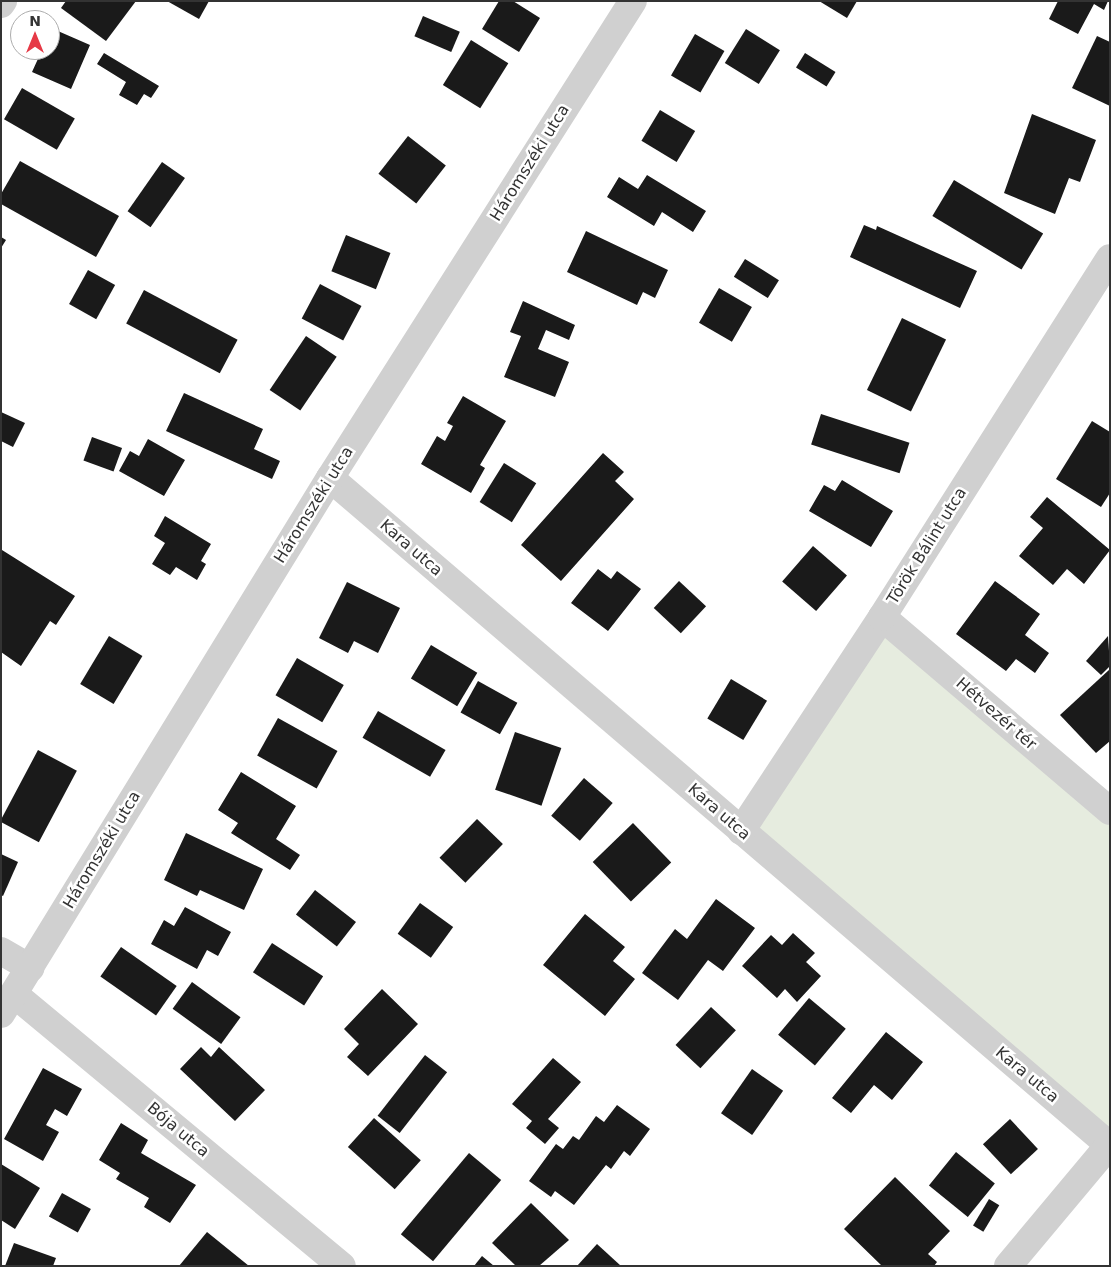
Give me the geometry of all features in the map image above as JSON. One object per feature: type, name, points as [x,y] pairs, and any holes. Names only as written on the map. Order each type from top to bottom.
[{"type":"street","name":"Háromszéki utca","points":[[8,1004],[330,478],[633,1]]},
{"type":"street","name":"Török Bálint utca","points":[[741,831],[882,616],[1110,258]]},
{"type":"street","name":"Kara utca","points":[[330,478],[741,831],[1110,1144]]},
{"type":"street","name":"Hétvezér tér","points":[[882,616],[1110,811]]},
{"type":"street","points":[[1,951],[30,968]]},
{"type":"street","name":"Bója utca","points":[[8,1004],[342,1266]]},
{"type":"street","points":[[1008,1266],[1110,1144]]},
{"type":"shaded area","points":[[882,617],[1110,811],[1110,1144],[741,831]]},
{"type":"building","points":[[66,1],[136,1],[106,41],[61,8]]},
{"type":"building","points":[[167,1],[209,1],[199,19]]},
{"type":"building","points":[[499,1],[513,1],[540,18],[519,52],[482,29]]},
{"type":"building","points":[[819,1],[857,1],[847,18]]},
{"type":"building","points":[[1058,1],[1108,1],[1104,10],[1094,4],[1078,34],[1049,19]]},
{"type":"building","points":[[423,16],[460,32],[451,52],[414,36]]},
{"type":"building","points":[[746,29],[780,50],[759,84],[725,63]]},
{"type":"building","points":[[60,32],[90,45],[71,89],[32,72],[37,60],[60,60]]},
{"type":"building","points":[[695,34],[724,51],[700,93],[671,76]]},
{"type":"building","points":[[1097,36],[1110,42],[1110,106],[1072,88]]},
{"type":"building","points":[[471,40],[508,63],[480,108],[443,85]]},
{"type":"building","points":[[104,53],[159,86],[151,98],[144,94],[137,105],[119,95],[126,82],[97,64]]},
{"type":"building","points":[[805,53],[836,72],[827,86],[796,67]]},
{"type":"building","points":[[22,88],[75,118],[57,150],[4,119]]},
{"type":"building","points":[[660,110],[695,131],[677,162],[641,141]]},
{"type":"building","points":[[1032,114],[1096,140],[1080,182],[1069,178],[1055,214],[1004,193]]},
{"type":"building","points":[[408,136],[446,166],[416,203],[378,174]]},
{"type":"building","points":[[20,161],[119,216],[96,257],[1,204],[1,194]]},
{"type":"building","points":[[162,162],[185,178],[151,227],[128,211]]},
{"type":"building","points":[[647,175],[706,211],[693,232],[662,212],[654,226],[607,197],[619,177],[638,189]]},
{"type":"building","points":[[954,180],[1043,234],[1022,270],[932,216]]},
{"type":"building","points":[[864,225],[876,230],[877,226],[977,271],[960,308],[850,257]]},
{"type":"building","points":[[586,231],[668,270],[655,298],[643,292],[637,305],[567,272]]},
{"type":"building","points":[[346,235],[391,253],[376,289],[331,271]]},
{"type":"building","points":[[1,237],[6,240],[1,248]]},
{"type":"building","points":[[745,259],[779,280],[768,298],[734,277]]},
{"type":"building","points":[[88,270],[115,285],[96,319],[69,304]]},
{"type":"building","points":[[320,284],[361,306],[343,341],[302,318]]},
{"type":"building","points":[[719,288],[752,307],[732,342],[699,323]]},
{"type":"building","points":[[144,290],[238,340],[220,373],[126,324]]},
{"type":"building","points":[[523,301],[575,325],[569,340],[546,330],[538,349],[569,362],[555,397],[504,377],[521,336],[510,332]]},
{"type":"building","points":[[902,318],[946,339],[911,411],[867,390]]},
{"type":"building","points":[[306,336],[337,357],[300,411],[270,390]]},
{"type":"building","points":[[184,393],[263,429],[254,449],[280,461],[272,479],[166,431]]},
{"type":"building","points":[[463,396],[506,421],[480,465],[485,468],[471,493],[421,464],[437,436],[445,441],[453,426],[447,423]]},
{"type":"building","points":[[1,412],[25,423],[13,447],[1,441]]},
{"type":"building","points":[[821,414],[909,443],[900,473],[811,444]]},
{"type":"building","points":[[1092,421],[1110,432],[1110,493],[1101,507],[1056,479]]},
{"type":"building","points":[[92,437],[122,448],[114,471],[83,460]]},
{"type":"building","points":[[148,439],[185,460],[164,496],[119,471],[130,451],[139,456]]},
{"type":"building","points":[[603,453],[624,472],[615,481],[634,499],[561,581],[521,545]]},
{"type":"building","points":[[504,463],[536,483],[512,522],[480,502]]},
{"type":"building","points":[[842,480],[893,511],[871,547],[809,511],[824,485],[835,491]]},
{"type":"building","points":[[1047,497],[1110,550],[1084,584],[1067,569],[1053,585],[1019,556],[1043,528],[1030,517]]},
{"type":"building","points":[[165,516],[211,544],[201,561],[206,564],[197,580],[176,567],[170,575],[152,564],[165,543],[154,536]]},
{"type":"building","points":[[813,546],[847,576],[816,611],[782,581]]},
{"type":"building","points":[[2,550],[75,596],[56,625],[50,621],[21,666],[1,652]]},
{"type":"building","points":[[598,569],[611,579],[617,571],[641,589],[608,631],[571,603]]},
{"type":"building","points":[[679,581],[706,606],[681,633],[654,608]]},
{"type":"building","points":[[995,581],[1040,614],[1025,635],[1049,653],[1035,673],[1016,659],[1006,671],[956,634]]},
{"type":"building","points":[[347,582],[400,608],[378,653],[354,641],[348,653],[319,638]]},
{"type":"building","points":[[109,636],[142,656],[114,704],[80,684]]},
{"type":"building","points":[[1108,636],[1110,666],[1101,675],[1086,661]]},
{"type":"building","points":[[431,645],[477,673],[457,706],[411,678]]},
{"type":"building","points":[[297,658],[344,685],[322,722],[276,695]]},
{"type":"building","points":[[1110,669],[1110,741],[1096,753],[1060,715]]},
{"type":"building","points":[[731,679],[767,701],[743,740],[707,718]]},
{"type":"building","points":[[478,681],[517,703],[500,734],[461,712]]},
{"type":"building","points":[[378,711],[446,750],[430,777],[362,738]]},
{"type":"building","points":[[278,718],[337,751],[317,789],[257,756]]},
{"type":"building","points":[[515,732],[561,748],[541,806],[495,790]]},
{"type":"building","points":[[38,750],[77,771],[39,842],[1,822]]},
{"type":"building","points":[[241,772],[296,806],[276,839],[300,855],[290,870],[231,833],[238,823],[218,810]]},
{"type":"building","points":[[584,778],[613,803],[580,841],[551,816]]},
{"type":"building","points":[[477,819],[503,844],[465,883],[439,858]]},
{"type":"building","points":[[633,823],[671,863],[631,901],[593,862]]},
{"type":"building","points":[[186,833],[263,869],[244,910],[200,890],[197,896],[164,880]]},
{"type":"building","points":[[1,854],[18,862],[3,896],[1,895]]},
{"type":"building","points":[[315,890],[356,922],[337,946],[296,914]]},
{"type":"building","points":[[716,899],[755,928],[723,971],[708,960],[678,1000],[642,973],[675,929],[687,939]]},
{"type":"building","points":[[420,903],[453,927],[431,958],[398,934]]},
{"type":"building","points":[[185,907],[231,932],[218,956],[207,950],[197,969],[151,944],[164,920],[174,926]]},
{"type":"building","points":[[585,914],[625,947],[613,961],[635,979],[605,1016],[543,965]]},
{"type":"building","points":[[793,933],[815,953],[806,962],[821,976],[797,1002],[785,989],[777,998],[742,966],[771,935],[782,945]]},
{"type":"building","points":[[272,943],[323,976],[304,1006],[253,972]]},
{"type":"building","points":[[121,947],[177,986],[156,1015],[100,976]]},
{"type":"building","points":[[192,982],[241,1017],[221,1044],[173,1009]]},
{"type":"building","points":[[382,989],[418,1024],[368,1076],[347,1057],[359,1044],[344,1029]]},
{"type":"building","points":[[809,998],[846,1029],[815,1066],[778,1035]]},
{"type":"building","points":[[711,1007],[736,1030],[700,1068],[676,1045]]},
{"type":"building","points":[[886,1032],[923,1062],[892,1100],[874,1085],[851,1113],[832,1098]]},
{"type":"building","points":[[201,1047],[211,1057],[219,1047],[265,1090],[235,1121],[180,1069]]},
{"type":"building","points":[[425,1055],[447,1072],[400,1133],[378,1116]]},
{"type":"building","points":[[553,1058],[581,1082],[548,1119],[559,1128],[545,1144],[526,1128],[532,1121],[512,1104]]},
{"type":"building","points":[[43,1068],[82,1089],[67,1116],[55,1109],[46,1125],[59,1132],[43,1161],[4,1139]]},
{"type":"building","points":[[752,1069],[783,1091],[752,1135],[721,1113]]},
{"type":"building","points":[[617,1105],[650,1129],[630,1156],[624,1151],[611,1169],[606,1165],[574,1205],[555,1191],[551,1197],[529,1181],[556,1144],[563,1149],[573,1136],[579,1140],[596,1116],[604,1122]]},
{"type":"building","points":[[374,1118],[421,1160],[395,1189],[348,1147]]},
{"type":"building","points":[[1010,1119],[1038,1149],[1011,1174],[983,1144]]},
{"type":"building","points":[[121,1123],[148,1140],[141,1153],[196,1185],[170,1223],[144,1207],[149,1198],[116,1179],[120,1173],[99,1160]]},
{"type":"building","points":[[956,1152],[995,1183],[968,1217],[929,1185]]},
{"type":"building","points":[[469,1153],[501,1180],[433,1261],[401,1234]]},
{"type":"building","points":[[1,1164],[40,1188],[15,1229],[1,1220]]},
{"type":"building","points":[[895,1177],[950,1231],[928,1254],[937,1262],[934,1266],[882,1266],[844,1229]]},
{"type":"building","points":[[62,1193],[91,1209],[78,1233],[49,1217]]},
{"type":"building","points":[[989,1199],[999,1205],[983,1232],[973,1226]]},
{"type":"building","points":[[531,1203],[569,1240],[539,1266],[516,1266],[492,1243]]},
{"type":"building","points":[[207,1232],[249,1266],[179,1266]]},
{"type":"building","points":[[14,1243],[56,1258],[53,1266],[5,1266]]},
{"type":"building","points":[[597,1244],[621,1266],[577,1266]]},
{"type":"building","points":[[482,1256],[494,1266],[474,1266]]}]
